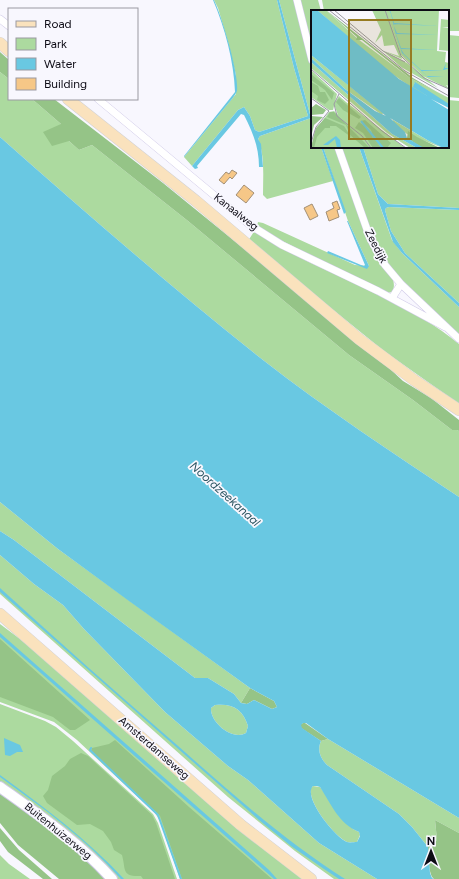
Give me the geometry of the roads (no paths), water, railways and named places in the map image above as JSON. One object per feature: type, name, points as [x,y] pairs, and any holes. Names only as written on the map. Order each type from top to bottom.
[{"type":"main road","points":[[0,43],[8,50]]},
{"type":"main road","points":[[69,100],[196,201],[359,339],[414,380],[459,410]]},
{"type":"main road","name":"Amsterdamseweg","points":[[0,614],[242,825],[312,879]]},
{"type":"street","points":[[297,0],[311,56]]},
{"type":"street","points":[[0,19],[8,25]]},
{"type":"street","name":"Kanaalweg","points":[[99,100],[250,225],[282,245],[392,298],[445,326]]},
{"type":"street","name":"Zeedijk","points":[[338,148],[370,238],[385,266],[401,284],[445,326]]},
{"type":"street","points":[[392,298],[401,284]]},
{"type":"street","points":[[445,326],[459,339]]},
{"type":"street","name":"Buitenhuizerweg","points":[[0,787],[72,841],[92,858],[112,879]]},
{"type":"water","points":[[213,0],[229,45],[237,83],[237,91],[184,157],[235,92],[233,69],[228,45]]},
{"type":"water","points":[[277,0],[279,0],[311,118],[260,136],[258,139],[261,144],[263,167],[259,167],[255,140],[244,115],[241,114],[197,166],[198,168],[195,169],[192,166],[238,110],[244,107],[250,116],[255,130],[259,132],[308,116]]},
{"type":"water","name":"Noordzeekanaal","points":[[0,137],[196,306],[263,360],[335,413],[459,497],[459,818],[328,739],[306,723],[301,725],[302,728],[321,741],[319,748],[320,754],[327,765],[399,814],[412,827],[428,847],[430,873],[434,879],[377,879],[319,843],[248,780],[228,766],[165,712],[84,629],[63,605],[34,584],[0,555],[0,531],[14,540],[195,678],[208,678],[234,694],[241,703],[247,704],[254,700],[272,709],[277,707],[274,701],[250,688],[58,549],[0,502]],"holes":[[[215,705],[232,706],[240,711],[248,726],[246,733],[240,735],[234,734],[223,729],[214,719],[211,708]],[[313,786],[320,787],[341,819],[359,832],[360,836],[357,842],[347,842],[342,839],[322,817],[312,799],[311,791]]]},
{"type":"water","points":[[321,148],[323,148],[346,212],[344,214]]},
{"type":"water","points":[[359,148],[363,148],[378,194],[388,204],[459,208],[459,210],[389,207],[385,210],[391,231],[405,253],[459,303],[459,307],[402,253],[393,242]]},
{"type":"water","points":[[347,221],[369,266],[367,269],[327,253],[328,251],[361,265],[365,265]]},
{"type":"water","points":[[0,588],[238,798],[279,832],[345,879],[339,879],[324,869],[291,846],[259,820],[0,592]]},
{"type":"water","points":[[0,633],[269,870],[277,879],[274,879],[0,637]]},
{"type":"water","points":[[4,738],[20,745],[23,752],[17,752],[10,756],[5,755]]},
{"type":"water","points":[[0,775],[49,811],[80,837],[124,879],[121,879],[108,864],[79,837],[0,777]]},
{"type":"waterway","points":[[91,748],[90,750],[158,815],[181,879]]}]
